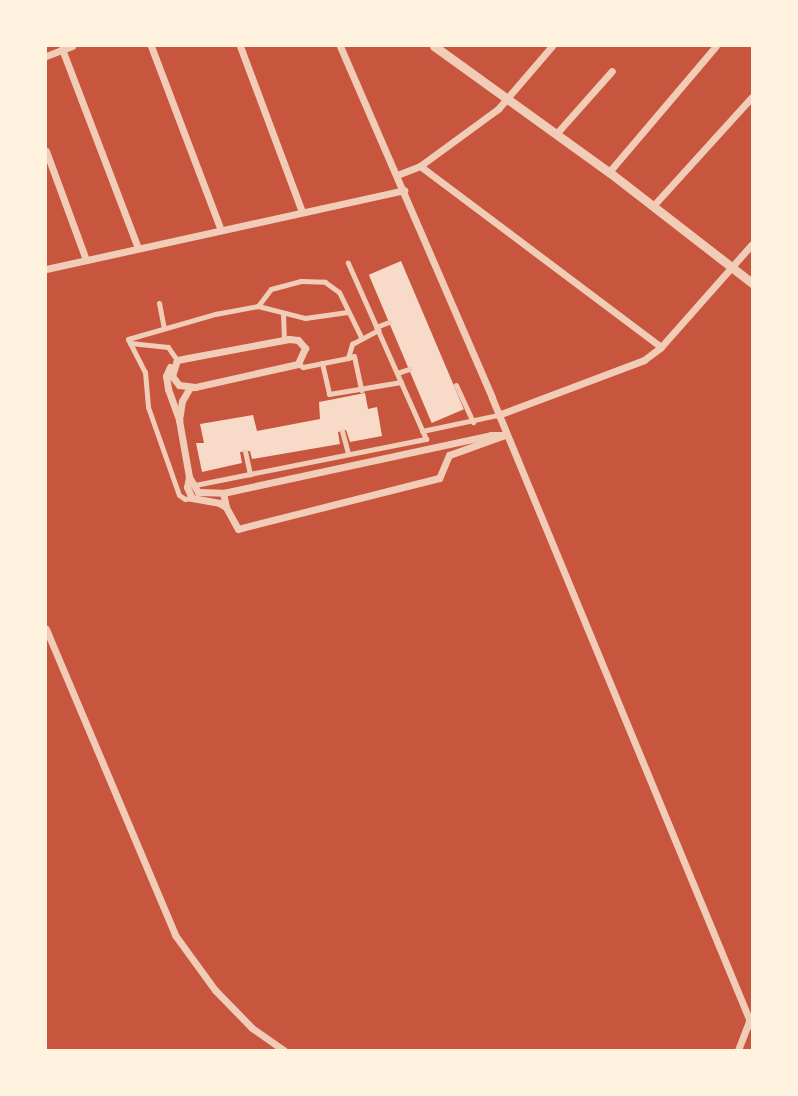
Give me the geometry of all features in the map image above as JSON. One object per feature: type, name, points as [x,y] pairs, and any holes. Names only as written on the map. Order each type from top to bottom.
[{"type":"street","points":[[46,56],[72,46]]},
{"type":"street","points":[[150,46],[221,230]]},
{"type":"street","points":[[240,46],[302,212]]},
{"type":"street","points":[[340,46],[404,190],[751,1022],[738,1051]]},
{"type":"street","points":[[434,46],[609,172],[752,283]]},
{"type":"street","points":[[397,175],[419,166],[498,109],[552,46]]},
{"type":"street","points":[[609,172],[716,46]]},
{"type":"street","points":[[62,49],[138,248]]},
{"type":"street","points":[[556,134],[612,71]]},
{"type":"street","points":[[653,206],[752,97]]},
{"type":"street","points":[[46,151],[86,260]]},
{"type":"street","points":[[419,166],[661,347]]},
{"type":"street","points":[[46,269],[404,190]]},
{"type":"street","points":[[422,431],[498,415],[645,360],[661,347],[752,244]]},
{"type":"street","points":[[195,485],[426,439],[348,263]]},
{"type":"street","points":[[258,306],[271,289],[301,282],[325,282],[339,292],[361,337]]},
{"type":"street","points":[[159,303],[164,328]]},
{"type":"street","points":[[226,508],[219,503],[185,499],[179,495],[148,407],[145,372],[128,340],[164,328],[258,306],[283,313],[323,318],[348,312]]},
{"type":"street","points":[[283,313],[284,340]]},
{"type":"street","points":[[348,358],[352,344],[389,322]]},
{"type":"street","points":[[192,498],[187,487],[189,477],[179,420],[166,376],[175,362],[284,340],[298,341],[305,348],[298,365]]},
{"type":"street","points":[[130,343],[168,347],[175,362],[174,381],[190,387],[354,356],[361,390]]},
{"type":"street","points":[[322,363],[329,394],[401,382]]},
{"type":"street","points":[[397,373],[408,369]]},
{"type":"street","points":[[456,385],[472,422]]},
{"type":"street","points":[[179,420],[182,401],[190,387]]},
{"type":"street","points":[[342,431],[348,454]]},
{"type":"street","points":[[189,477],[198,492],[223,493],[491,435],[505,435]]},
{"type":"street","points":[[223,493],[226,508],[238,528],[439,478],[449,455],[505,435]]},
{"type":"street","points":[[435,448],[444,454],[446,462]]},
{"type":"street","points":[[245,451],[250,474]]},
{"type":"street","points":[[46,629],[175,934],[215,990],[252,1028],[284,1051]]},
{"type":"building","points":[[401,261],[464,409],[432,423],[369,275]]},
{"type":"building","points":[[365,393],[368,409],[377,407],[382,436],[350,442],[346,430],[338,432],[340,444],[252,459],[250,451],[240,452],[242,463],[202,472],[196,443],[204,443],[200,424],[253,415],[257,431],[320,419],[319,402]]}]
